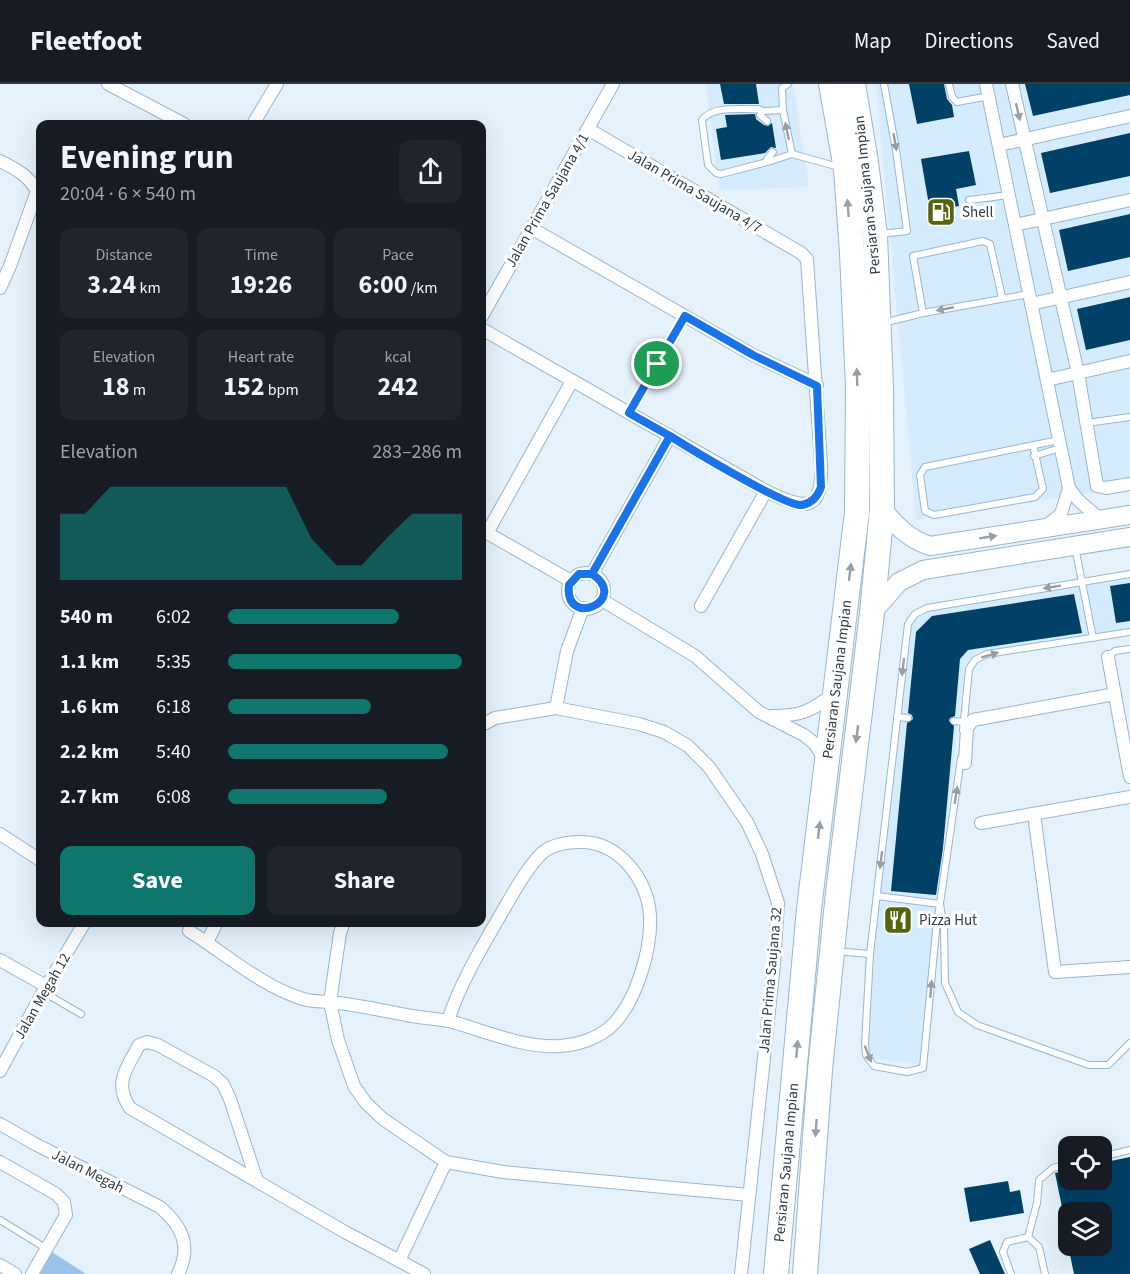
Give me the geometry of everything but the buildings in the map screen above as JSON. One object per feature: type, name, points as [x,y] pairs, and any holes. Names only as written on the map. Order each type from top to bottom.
[{"type":"highway","name":"Persiaran Saujana Impian","points":[[776,1274],[809,909],[828,768],[834,692],[857,512],[858,387],[846,169],[831,84]]},
{"type":"highway","name":"Persiaran Saujana Impian","points":[[805,1274],[822,1051],[840,867],[873,614],[882,509],[874,235],[866,162],[853,84]]},
{"type":"highway","points":[[822,1051],[834,1027],[839,1008],[846,952],[849,895],[840,867]]},
{"type":"street","points":[[108,84],[176,120]]},
{"type":"street","points":[[255,120],[277,84]]},
{"type":"street","name":"Jalan Prima Saujana 4/1","points":[[486,309],[613,84]]},
{"type":"street","points":[[1012,84],[1078,373],[1097,486],[1106,488],[1130,484]]},
{"type":"street","points":[[987,90],[1069,488],[1078,500],[1100,519]]},
{"type":"street","points":[[999,145],[1130,116]]},
{"type":"street","name":"Jalan Prima Saujana 4/7","points":[[588,129],[801,253],[807,259],[817,386]]},
{"type":"street","points":[[0,161],[21,172],[36,185]]},
{"type":"street","points":[[0,288],[36,194]]},
{"type":"street","points":[[1015,225],[1130,200]]},
{"type":"street","points":[[486,331],[766,491],[801,505],[815,498],[819,493],[822,476],[817,386],[753,355],[531,228]]},
{"type":"street","points":[[1030,299],[1061,297],[1130,282]]},
{"type":"street","points":[[1047,380],[1130,362]]},
{"type":"street","points":[[486,528],[572,381]]},
{"type":"street","points":[[592,574],[670,436]]},
{"type":"street","points":[[1044,528],[1061,514],[1069,488]]},
{"type":"street","points":[[701,606],[766,491]]},
{"type":"street","points":[[882,509],[907,535],[917,542],[930,546],[1130,515]]},
{"type":"street","points":[[486,532],[571,581]]},
{"type":"street","points":[[873,614],[900,582],[922,570],[1130,537]]},
{"type":"street","points":[[579,574],[592,574],[602,583],[604,590],[602,600],[592,608],[577,606],[570,597],[571,581],[579,574]]},
{"type":"street","points":[[602,600],[686,650],[759,712],[770,716],[814,743],[822,753],[828,768]]},
{"type":"street","points":[[556,708],[567,651],[583,608]]},
{"type":"street","points":[[1108,657],[1130,777]]},
{"type":"street","points":[[770,716],[800,714],[812,710],[834,692]]},
{"type":"street","points":[[965,763],[968,728],[973,720],[1115,694]]},
{"type":"street","name":"Jalan Prima Saujana 32","points":[[486,723],[495,718],[556,708],[639,724],[663,732],[688,746],[709,767],[747,822],[762,854],[778,903],[774,964],[741,1274]]},
{"type":"street","points":[[981,823],[1130,797]]},
{"type":"street","points":[[1034,814],[1055,972],[1130,967]]},
{"type":"street","points":[[0,834],[36,857]]},
{"type":"street","points":[[189,931],[279,990],[306,1000],[447,1021],[507,1038],[560,1046],[589,1040],[609,1028],[629,1004],[639,978],[648,943],[650,915],[641,882],[627,862],[610,849],[588,842],[563,842],[543,852],[516,888],[474,960],[447,1021]]},
{"type":"street","name":"Jalan Megah 12","points":[[0,1071],[82,927]]},
{"type":"street","points":[[207,942],[214,927]]},
{"type":"street","points":[[342,927],[330,1002],[347,1071],[366,1103],[383,1119],[446,1162],[503,1173],[749,1195]]},
{"type":"street","points":[[0,960],[45,989]]},
{"type":"street","points":[[257,1181],[223,1084],[214,1076],[158,1044],[147,1042],[139,1045],[121,1085],[122,1097],[130,1108],[257,1181],[424,1274]]},
{"type":"street","name":"Jalan Megah","points":[[0,1124],[160,1207],[175,1220],[183,1236],[184,1257],[180,1273]]},
{"type":"street","points":[[0,1162],[56,1194],[64,1202],[66,1215],[32,1274]]},
{"type":"street","points":[[399,1261],[446,1162]]},
{"type":"street","points":[[0,1265],[15,1274]]},
{"type":"lane","points":[[874,235],[907,231],[884,84]]},
{"type":"lane","points":[[949,84],[952,97],[957,102],[987,90]]},
{"type":"lane","points":[[784,85],[783,110],[792,154]]},
{"type":"lane","points":[[783,110],[718,111],[705,116],[702,120],[708,165],[716,173],[721,174],[792,154],[846,169]]},
{"type":"lane","points":[[763,111],[760,115],[767,121]]},
{"type":"lane","points":[[771,161],[767,159],[773,152]]},
{"type":"lane","points":[[969,200],[1009,195]]},
{"type":"lane","points":[[924,313],[913,256],[983,241],[990,244],[1002,297]]},
{"type":"lane","points":[[878,324],[1002,297],[1030,299]]},
{"type":"lane","points":[[629,413],[685,316]]},
{"type":"lane","points":[[1087,423],[1130,417]]},
{"type":"lane","points":[[1033,446],[1043,489],[1035,497],[934,515],[925,511],[920,475],[925,467],[1033,446],[1060,443]]},
{"type":"lane","points":[[1034,456],[1060,443]]},
{"type":"lane","points":[[1075,546],[1093,638]]},
{"type":"lane","points":[[1130,574],[927,608],[915,614],[908,624],[870,954],[865,1044],[867,1055],[874,1066],[907,1072],[923,1068],[940,904],[960,768],[969,669],[975,660],[987,654],[1130,632]]},
{"type":"lane","points":[[1108,657],[1114,651],[1130,649]]},
{"type":"lane","points":[[897,717],[908,718]]},
{"type":"lane","points":[[954,721],[964,722]]},
{"type":"lane","points":[[877,896],[940,904]]},
{"type":"lane","points":[[940,904],[944,929],[945,982],[958,1012],[978,1025],[1089,1065],[1108,1065],[1130,1043]]},
{"type":"lane","points":[[846,952],[870,954]]},
{"type":"lane","points":[[45,989],[81,1014]]},
{"type":"lane","points":[[1112,1154],[1130,1150]]},
{"type":"lane","points":[[1028,1237],[1039,1180],[1058,1167]]},
{"type":"lane","points":[[0,1220],[47,1249]]},
{"type":"lane","points":[[1011,1274],[1003,1252],[1007,1242],[1028,1237]]},
{"type":"lane","points":[[1028,1237],[1039,1247],[1045,1274]]},
{"type":"shaded area","points":[[706,84],[793,84],[809,187],[719,190]]},
{"type":"shaded area","points":[[876,84],[1130,84],[1130,487],[916,520]]},
{"type":"shaded area","points":[[1130,577],[1130,628],[977,653],[965,666],[920,1065],[872,1058],[867,1043],[880,892],[912,625],[918,617],[929,611]]},
{"type":"shaded area","points":[[52,1252],[86,1274],[40,1274]]},
{"type":"place","name":"Shell","points":[[941,212]]},
{"type":"place","name":"Pizza Hut","points":[[898,920]]},
{"type":"route","points":[[657,364],[629,413],[670,436],[592,574],[602,583],[604,590],[602,600],[592,608],[583,608],[573,603],[570,597],[568,591],[571,581],[579,574],[592,574],[631,505],[670,436],[766,491],[794,504],[808,503],[815,498],[821,487],[817,386],[753,355],[685,316],[657,364]]}]
